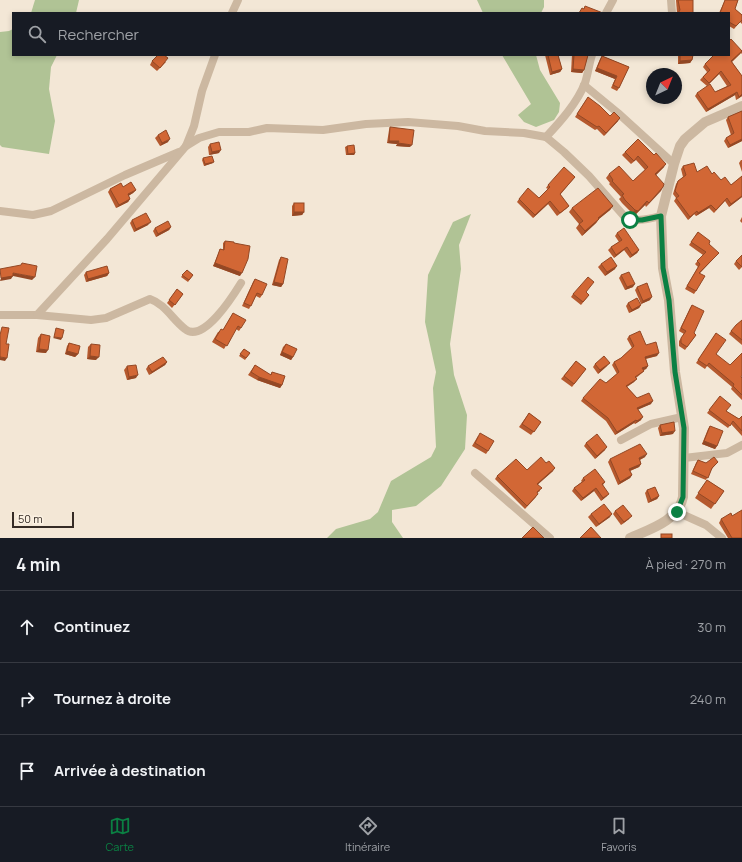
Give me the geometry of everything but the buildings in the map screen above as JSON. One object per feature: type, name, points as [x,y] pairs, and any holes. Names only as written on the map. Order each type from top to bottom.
[{"type":"street","points":[[232,12],[238,0]]},
{"type":"street","points":[[607,12],[613,0]]},
{"type":"street","points":[[671,0],[672,12]]},
{"type":"street","points":[[37,315],[107,239],[184,149],[194,126],[202,91],[215,56]]},
{"type":"street","points":[[546,137],[572,106],[584,86],[592,56]]},
{"type":"street","points":[[584,86],[618,112],[674,164]]},
{"type":"street","points":[[630,538],[660,524],[677,512],[683,497],[684,428],[675,372],[669,300],[663,268],[661,216],[674,164],[680,146],[698,126],[712,118],[742,106]]},
{"type":"street","points":[[0,211],[33,215],[52,211],[125,175],[184,149],[199,138],[219,132],[249,132],[267,128],[323,130],[366,124],[408,122],[458,126],[485,131],[506,130],[546,137],[589,176],[624,216],[630,220],[642,220],[661,216]]},
{"type":"street","points":[[0,315],[37,315],[91,320],[106,318],[150,299],[157,301],[186,330],[192,333],[200,331],[210,324],[230,301],[241,283]]},
{"type":"street","points":[[621,440],[651,424],[682,417]]},
{"type":"street","points":[[684,458],[727,453],[742,445]]},
{"type":"street","points":[[475,473],[550,538]]},
{"type":"street","points":[[677,512],[706,526],[722,538]]},
{"type":"green space","points":[[35,0],[79,0],[76,12],[31,12]]},
{"type":"green space","points":[[477,0],[544,0],[544,7],[542,12],[483,12]]},
{"type":"green space","points":[[12,30],[12,56],[56,56],[51,67],[49,89],[55,121],[49,154],[2,147],[0,145],[0,32]]},
{"type":"green space","points":[[503,56],[536,56],[540,70],[560,103],[559,112],[554,120],[536,127],[524,122],[518,115],[531,104]]},
{"type":"green space","points":[[471,214],[459,245],[461,269],[450,344],[454,375],[467,415],[465,449],[441,486],[416,506],[392,510],[392,522],[403,538],[327,538],[336,529],[370,519],[378,512],[391,481],[431,457],[436,447],[433,388],[436,372],[425,322],[428,275],[453,222]]},
{"type":"route","points":[[630,220],[642,220],[661,216],[660,226],[663,268],[669,300],[675,372],[684,428],[685,456],[683,497],[682,505],[677,512]]}]
